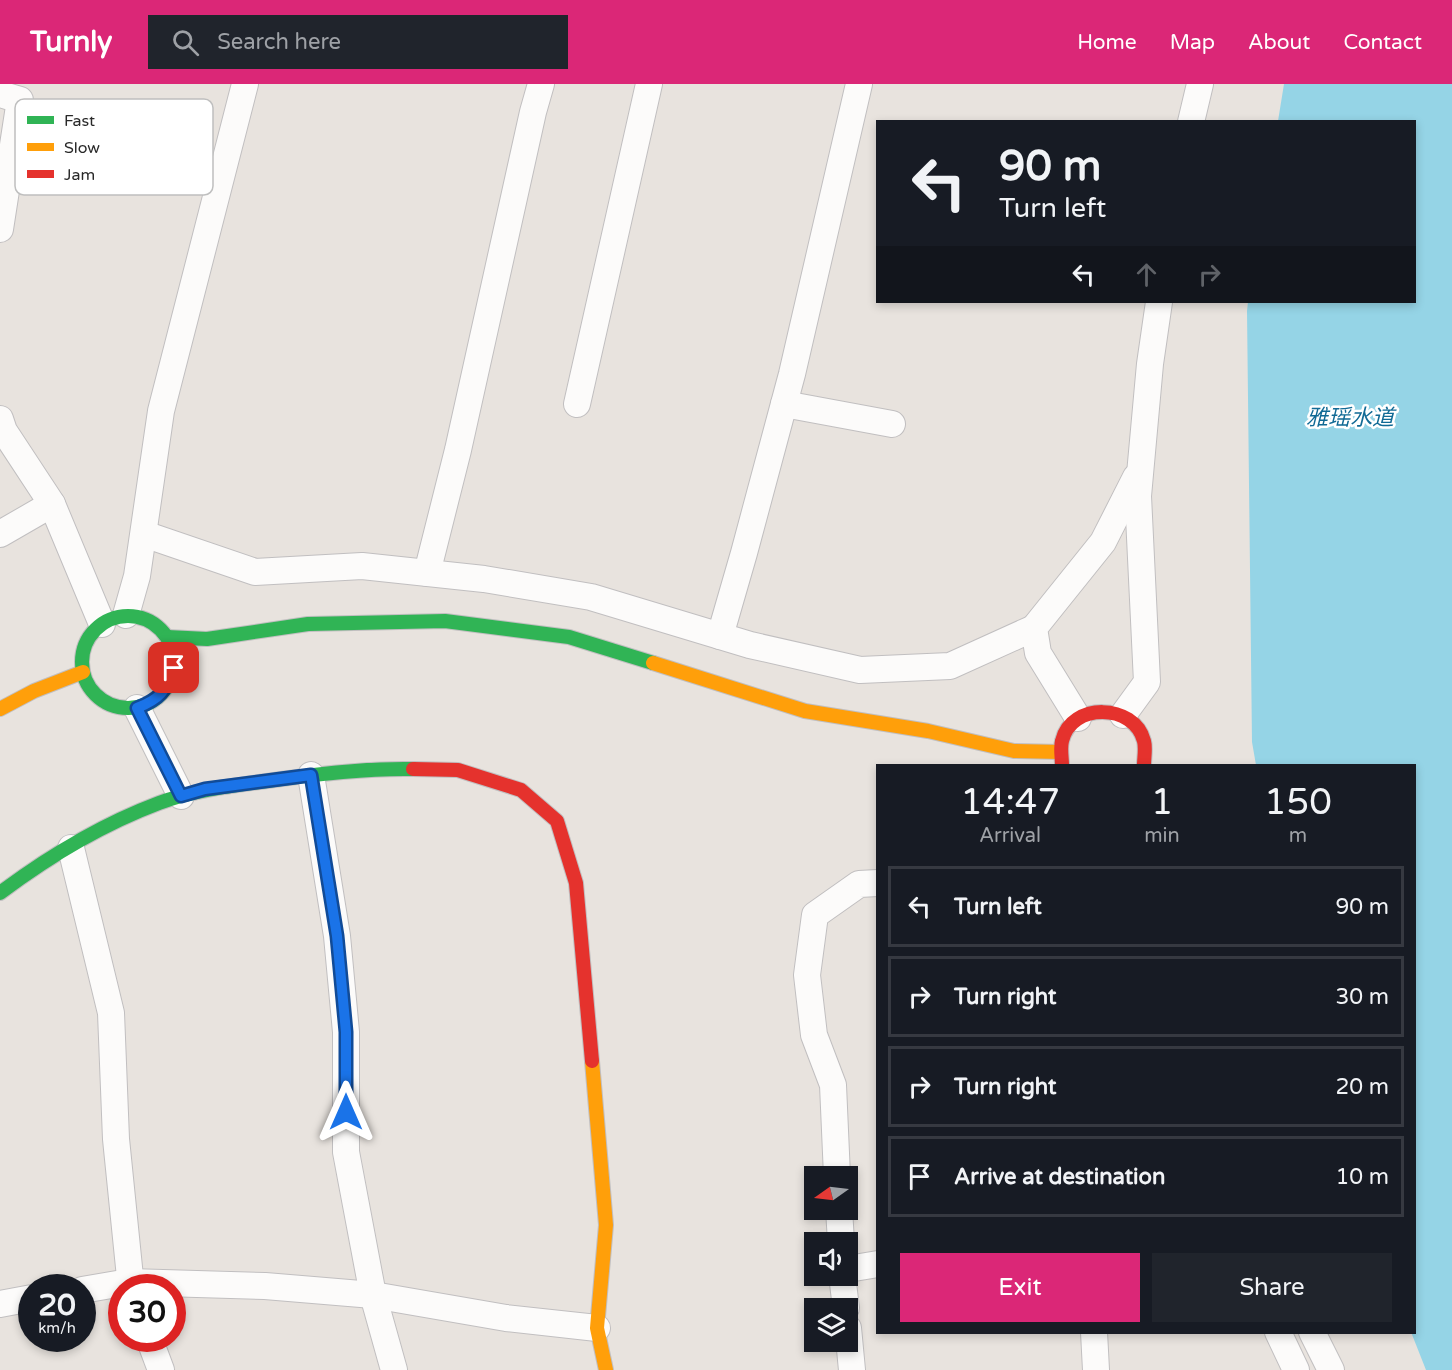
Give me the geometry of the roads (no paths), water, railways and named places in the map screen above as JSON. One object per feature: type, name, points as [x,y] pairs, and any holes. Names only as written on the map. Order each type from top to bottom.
[{"type":"street","points":[[114,620],[137,576],[161,411],[245,84]]},
{"type":"street","points":[[427,573],[458,450],[530,123],[541,84]]},
{"type":"street","points":[[578,404],[649,84]]},
{"type":"street","points":[[720,636],[784,404],[859,84]]},
{"type":"street","points":[[1191,120],[1200,84]]},
{"type":"street","points":[[0,229],[15,102]]},
{"type":"street","points":[[1123,715],[1147,682],[1138,496],[1150,364],[1159,303]]},
{"type":"street","points":[[784,404],[892,424]]},
{"type":"street","points":[[0,419],[4,431],[52,504],[114,620]]},
{"type":"street","points":[[144,534],[255,572],[362,566],[484,579],[591,597],[750,645],[860,670],[950,666],[1034,628],[1103,542],[1141,469]]},
{"type":"street","points":[[0,534],[52,504]]},
{"type":"street","points":[[142,618],[156,625],[167,637],[173,652],[174,668],[169,684],[153,702],[137,708],[122,708],[106,703],[93,693],[82,672],[82,656],[87,640],[97,627],[114,620],[142,618]]},
{"type":"street","points":[[167,637],[207,639],[308,624],[444,621],[569,638],[805,711],[928,731],[1062,759],[1062,742],[1068,729],[1078,718],[1091,711],[1106,709],[1123,715],[1138,726],[1145,740],[1147,755],[1144,764]]},
{"type":"street","points":[[1034,628],[1038,653],[1078,718]]},
{"type":"street","points":[[0,709],[34,691],[82,672]]},
{"type":"street","points":[[137,708],[181,796]]},
{"type":"street","points":[[0,893],[28,872],[70,848],[159,803],[205,789],[311,775],[397,769],[458,770],[521,790],[557,821],[576,883],[606,1225],[597,1328],[606,1370]]},
{"type":"street","points":[[311,775],[337,936],[346,1032],[346,1152],[373,1295],[394,1370]]},
{"type":"street","points":[[70,848],[111,1012],[116,1139],[129,1274]]},
{"type":"street","points":[[837,1166],[833,1085],[814,1035],[807,975],[815,915],[860,884],[876,883]]},
{"type":"street","points":[[858,1267],[876,1264]]},
{"type":"street","points":[[186,1285],[264,1286],[373,1295],[506,1318],[597,1328]]},
{"type":"street","points":[[0,1304],[18,1301]]},
{"type":"street","points":[[1094,1334],[1096,1370]]},
{"type":"street","points":[[1279,1334],[1296,1370]]},
{"type":"street","points":[[1313,1334],[1331,1370]]},
{"type":"street","points":[[154,1352],[161,1370]]},
{"type":"street","points":[[850,1352],[852,1370]]},
{"type":"water","name":"雅瑶水道","points":[[1284,84],[1452,84],[1452,1370],[1426,1370],[1412,1334],[1416,1334],[1416,764],[1256,764],[1252,742],[1248,303],[1416,303],[1416,120],[1278,120]]}]
